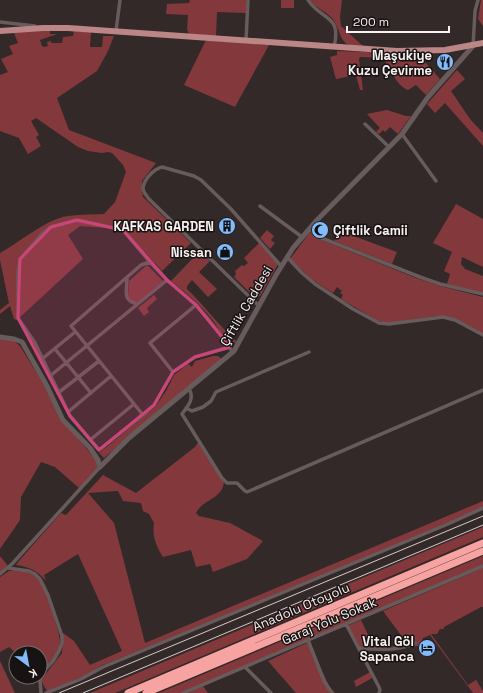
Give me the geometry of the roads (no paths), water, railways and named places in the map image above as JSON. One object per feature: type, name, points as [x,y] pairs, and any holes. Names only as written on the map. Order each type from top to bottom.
[{"type":"highway","name":"Anadolu Otoyolu","points":[[128,693],[483,543]]},
{"type":"highway","name":"Anadolu Otoyolu","points":[[146,693],[483,551]]},
{"type":"main road","points":[[0,31],[43,28],[116,31],[415,52],[445,50],[483,43]]},
{"type":"street","points":[[116,31],[120,0]]},
{"type":"street","points":[[246,40],[248,0]]},
{"type":"street","points":[[308,0],[313,7],[330,19],[335,26],[337,34],[334,47]]},
{"type":"street","points":[[473,46],[475,11],[478,0]]},
{"type":"street","points":[[1,21],[43,28]]},
{"type":"street","name":"Çiftlik Caddesi","points":[[0,574],[8,568],[100,467],[130,438],[232,353],[281,266],[302,237],[402,134],[428,97],[473,46]]},
{"type":"street","points":[[365,124],[389,147]]},
{"type":"street","points":[[402,134],[436,181]]},
{"type":"street","points":[[259,306],[149,199],[144,188],[145,183],[152,173],[158,168],[162,167],[194,176],[201,180],[231,209],[281,266]]},
{"type":"street","points":[[260,206],[302,237]]},
{"type":"street","points":[[230,347],[195,357],[173,372],[154,406],[99,450],[68,412],[35,343],[18,318],[18,272],[20,258],[42,234],[51,227],[76,220],[123,230],[167,280],[196,305],[210,320],[230,347],[232,353]]},
{"type":"street","points":[[309,229],[319,237],[420,277],[458,289],[483,294]]},
{"type":"street","points":[[287,257],[302,273],[316,284],[353,309],[379,323],[388,324],[438,317],[449,318],[483,335]]},
{"type":"street","points":[[143,415],[71,326],[141,266],[150,262]]},
{"type":"street","points":[[127,279],[128,301],[137,304]]},
{"type":"street","points":[[50,376],[167,280]]},
{"type":"street","points":[[173,372],[150,343],[196,305]]},
{"type":"street","points":[[42,359],[75,332]]},
{"type":"street","points":[[0,337],[22,342],[64,420],[90,448],[98,460],[100,467]]},
{"type":"street","points":[[55,348],[91,393]]},
{"type":"street","points":[[186,408],[192,411],[202,407],[211,401],[216,392],[310,352]]},
{"type":"street","points":[[58,393],[99,361]]},
{"type":"street","points":[[68,412],[111,376]]},
{"type":"street","points":[[189,389],[191,393],[191,400],[182,414],[222,478],[227,483],[237,483],[245,492],[483,390]]},
{"type":"street","points":[[90,440],[134,404]]},
{"type":"street","points":[[46,693],[103,667],[448,524],[483,508]]},
{"type":"street","name":"Garaj Yolu Sokak","points":[[183,693],[483,566]]},
{"type":"street","points":[[8,568],[29,571],[40,579],[48,594],[62,636],[62,643],[59,651],[53,661],[41,674],[41,693]]},
{"type":"street","points":[[346,624],[379,687],[379,693]]},
{"type":"street","points":[[308,640],[324,681],[332,693]]},
{"type":"street","points":[[358,647],[362,649],[400,648],[408,647],[415,643]]},
{"type":"street","points":[[245,667],[271,693]]},
{"type":"railway","points":[[59,693],[483,516]]},
{"type":"railway","points":[[83,693],[483,525]]},
{"type":"place","name":"Maşukiye Kuzu Çevirme","points":[[445,62]]},
{"type":"place","name":"KAFKAS GARDEN","points":[[227,226]]},
{"type":"place","name":"Çiftlik Camii","points":[[320,230]]},
{"type":"place","name":"Nissan","points":[[225,252]]},
{"type":"place","name":"Vital Göl Sapanca","points":[[427,648]]}]
